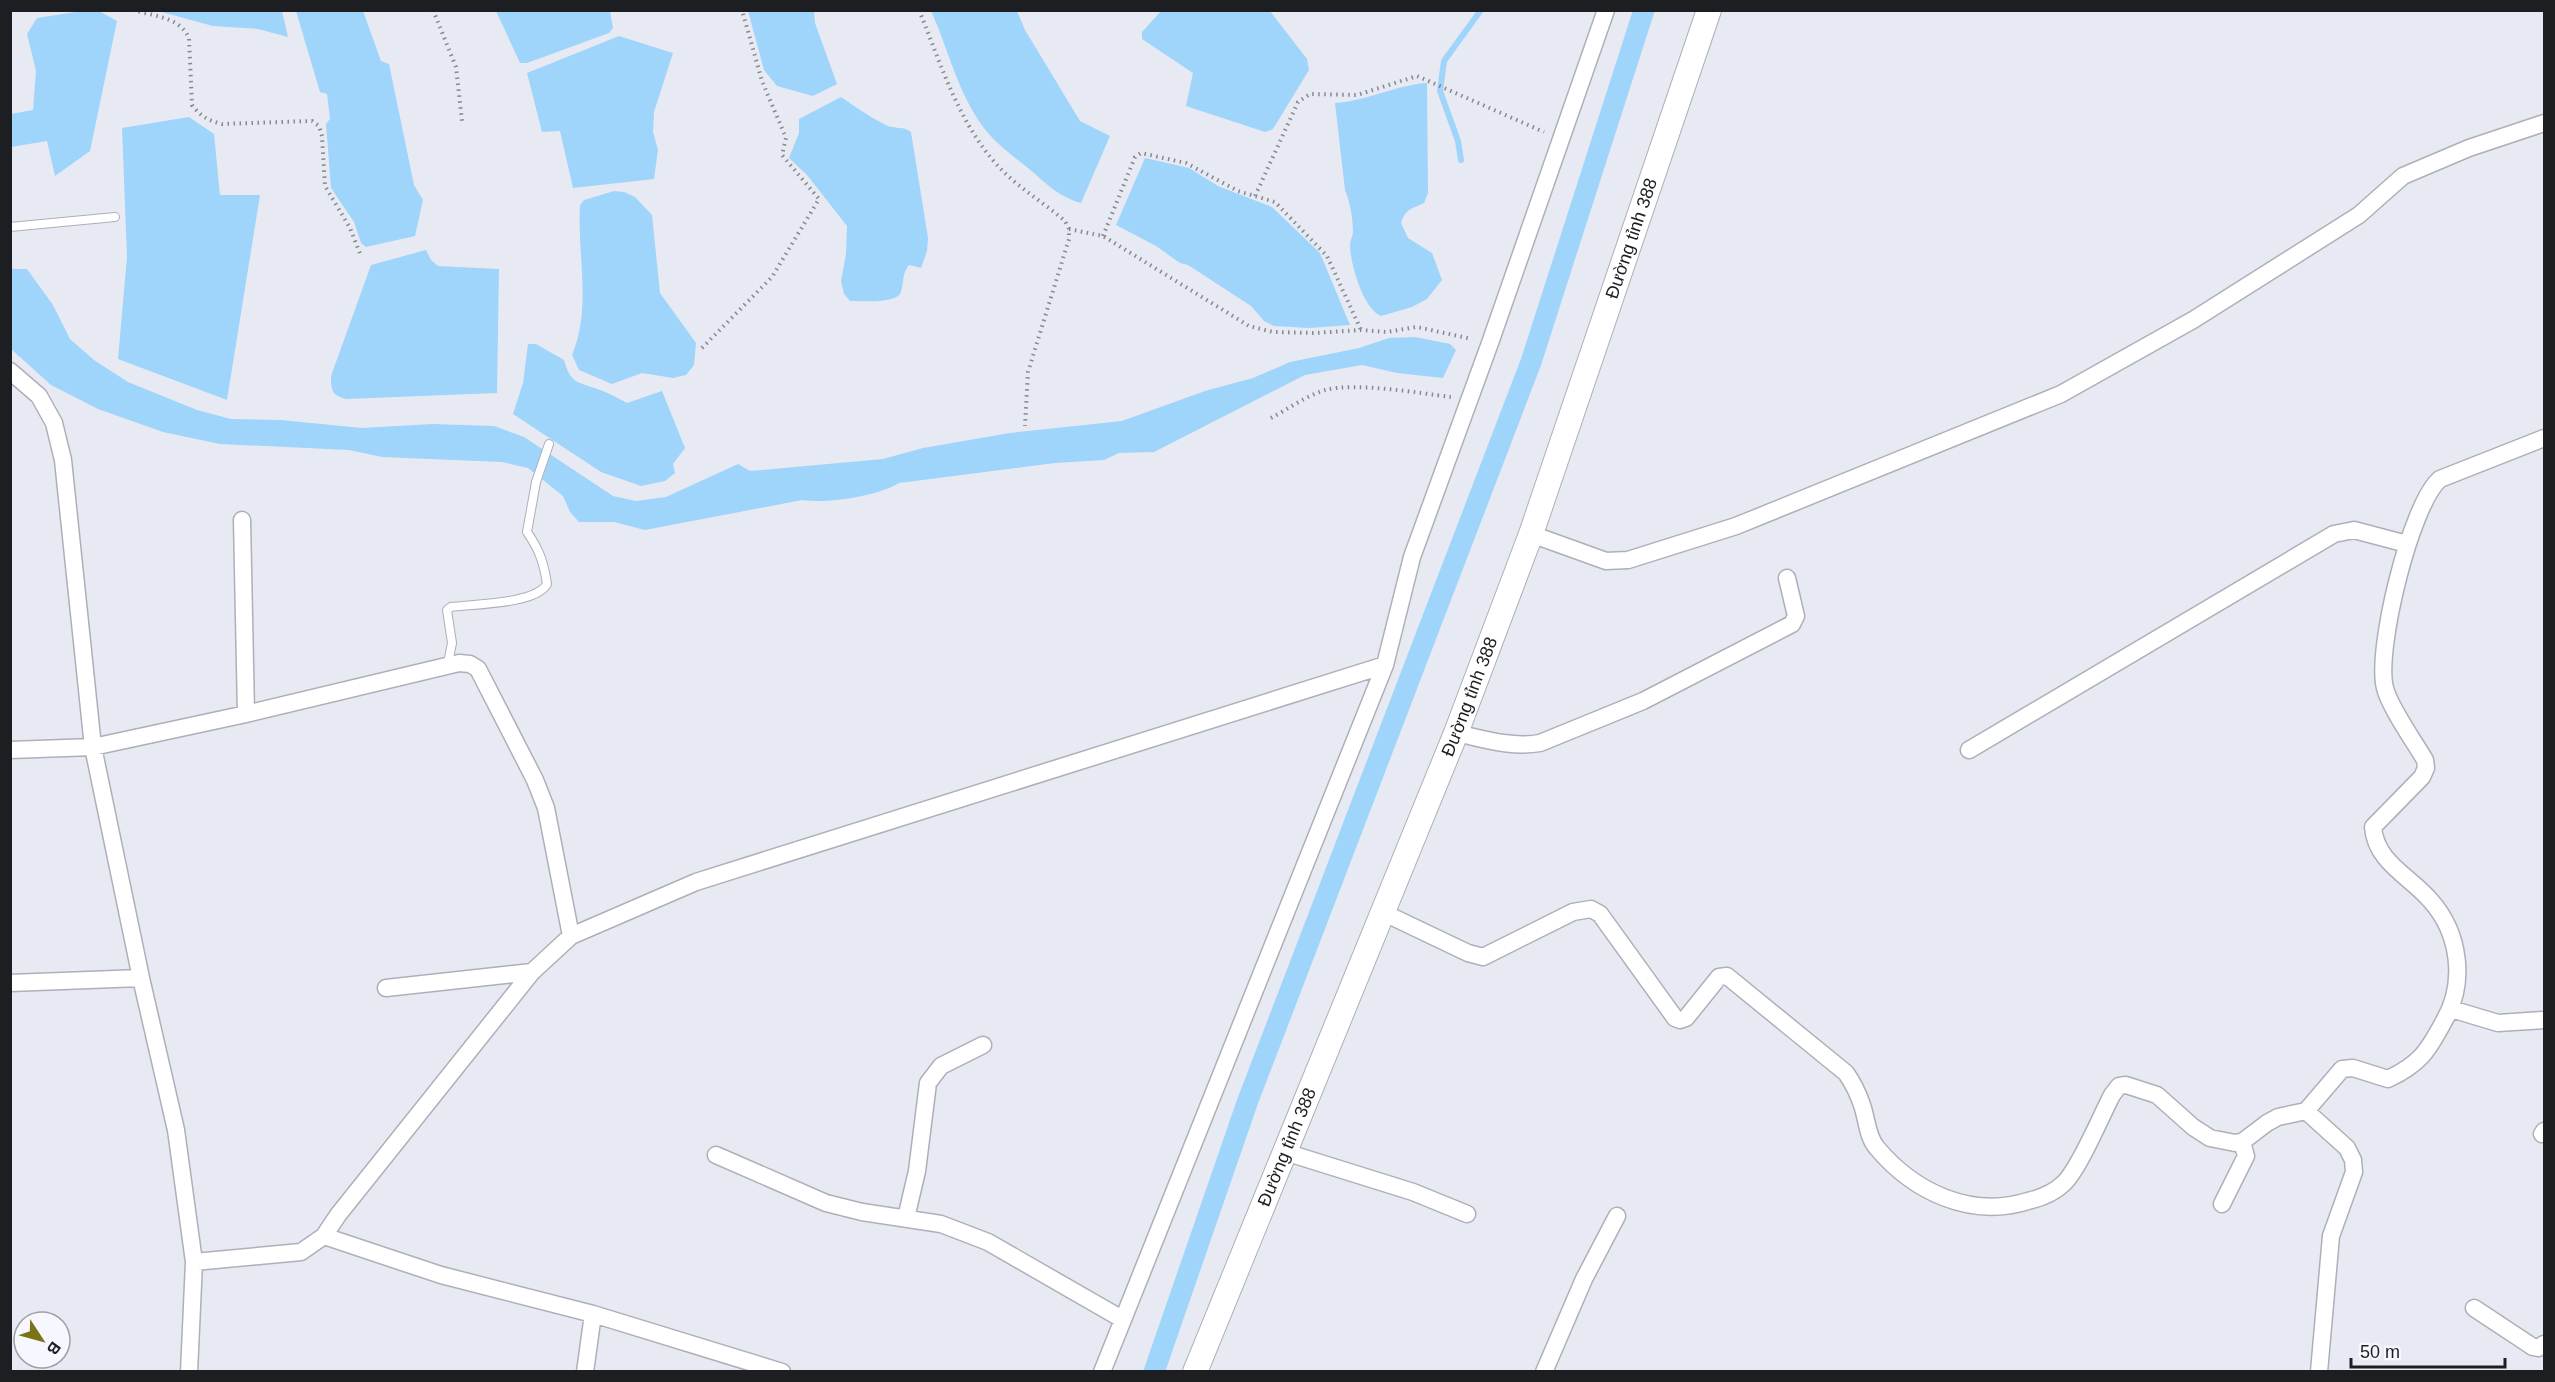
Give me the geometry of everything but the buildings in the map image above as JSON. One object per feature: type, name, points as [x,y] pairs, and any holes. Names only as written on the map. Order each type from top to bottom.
[{"type":"main road","name":"Đường tỉnh 388","points":[[1196,1371],[1455,733],[1531,534],[1709,10]]},
{"type":"street","points":[[1102,1371],[1385,665],[1412,557],[1562,140],[1606,10]]},
{"type":"street","points":[[1531,534],[1606,561],[1628,560],[1736,526],[1823,491],[2061,394],[2193,320],[2359,214],[2403,176],[2469,148],[2544,123]]},
{"type":"street","points":[[10,371],[39,396],[54,423],[63,460],[93,747],[141,978],[176,1130],[194,1262],[189,1371]]},
{"type":"street","points":[[1382,912],[1468,953],[1483,957],[1573,912],[1591,909],[1600,914],[1675,1018],[1680,1020],[1686,1018],[1719,977],[1727,976],[1846,1073],[1857,1089],[1876,1147],[1898,1169],[1923,1188],[1945,1200],[1984,1207],[2013,1206],[2051,1193],[2065,1183],[2075,1168],[2112,1095],[2119,1086],[2126,1085],[2157,1095],[2193,1127],[2210,1138],[2235,1143],[2242,1142],[2278,1117],[2306,1111],[2342,1069],[2353,1068],[2388,1079],[2410,1068],[2433,1041],[2451,1009],[2457,981],[2457,948],[2444,920],[2431,901],[2384,857],[2374,841],[2373,827],[2422,777],[2426,768],[2425,760],[2385,692],[2383,663],[2397,580],[2408,544],[2430,490],[2440,479],[2544,438]]},
{"type":"street","points":[[242,520],[246,714]]},
{"type":"street","points":[[1969,750],[2334,534],[2354,530],[2408,544]]},
{"type":"street","points":[[1455,733],[1514,746],[1540,743],[1643,701],[1792,624],[1796,616],[1787,578]]},
{"type":"street","points":[[10,750],[93,747],[246,714],[459,663],[470,664],[478,669],[536,780],[546,808],[571,936]]},
{"type":"street","points":[[194,1262],[301,1252],[324,1236],[338,1215],[532,972],[571,936],[696,882],[1385,665]]},
{"type":"street","points":[[386,988],[532,972]]},
{"type":"street","points":[[10,983],[141,978]]},
{"type":"street","points":[[2451,1009],[2498,1023],[2544,1020]]},
{"type":"street","points":[[906,1218],[917,1171],[928,1083],[940,1066],[982,1045]]},
{"type":"street","points":[[2306,1111],[2347,1148],[2354,1160],[2354,1172],[2331,1236],[2319,1371]]},
{"type":"street","points":[[2222,1204],[2246,1156],[2242,1142]]},
{"type":"street","points":[[1285,1152],[1413,1192],[1467,1214]]},
{"type":"street","points":[[716,1155],[826,1203],[862,1212],[941,1224],[988,1242],[1122,1320]]},
{"type":"street","points":[[1544,1371],[1584,1279],[1617,1216]]},
{"type":"street","points":[[324,1236],[441,1275],[593,1314],[782,1371]]},
{"type":"street","points":[[2474,1308],[2533,1347],[2538,1348],[2544,1344]]},
{"type":"street","points":[[585,1371],[593,1314]]},
{"type":"lane","points":[[10,227],[115,217]]},
{"type":"lane","points":[[449,658],[452,643],[447,610],[451,607],[522,599],[538,594],[547,584],[544,563],[537,545],[527,532],[536,482],[549,444]]},
{"type":"path","points":[[133,10],[176,22],[185,28],[189,38],[192,105],[211,121],[222,124],[312,122],[319,126],[322,136],[325,186],[350,228],[361,256]]},
{"type":"path","points":[[433,10],[456,67],[462,121]]},
{"type":"path","points":[[702,348],[772,277],[819,199],[782,155],[786,138],[762,81],[742,10]]},
{"type":"path","points":[[919,10],[962,117],[978,142],[999,167],[1024,190],[1065,221],[1070,229],[1069,239],[1028,372],[1025,426]]},
{"type":"path","points":[[1255,196],[1298,102],[1310,94],[1357,95],[1417,76],[1562,140]]},
{"type":"path","points":[[1103,236],[1135,157],[1141,153],[1186,162],[1238,190],[1275,202],[1327,256],[1361,330]]},
{"type":"path","points":[[1070,229],[1103,236],[1249,326],[1273,332],[1314,333],[1361,330],[1387,332],[1417,327],[1490,343]]},
{"type":"path","points":[[1271,418],[1308,397],[1335,388],[1400,390],[1469,400]]},
{"type":"water","points":[[1162,10],[1270,11],[1307,59],[1309,70],[1273,129],[1265,132],[1186,106],[1193,73],[1142,39],[1142,32]]},
{"type":"water","points":[[82,11],[99,11],[117,21],[90,151],[55,176],[47,141],[11,147],[11,114],[33,110],[36,71],[27,34],[37,18]]},
{"type":"water","points":[[158,11],[282,11],[288,37],[258,29],[213,26]]},
{"type":"water","points":[[296,11],[363,11],[381,61],[389,64],[414,185],[423,200],[415,236],[366,247],[361,243],[354,222],[331,188],[326,124],[330,119],[327,94],[320,92]]},
{"type":"water","points":[[496,11],[610,11],[613,28],[609,33],[527,63],[520,63]]},
{"type":"water","points":[[748,11],[814,11],[815,23],[837,84],[813,96],[777,86],[764,70]]},
{"type":"water","points":[[931,11],[1017,11],[1025,30],[1080,121],[1110,136],[1081,203],[1053,189],[988,134],[960,85]]},
{"type":"water","points":[[619,36],[673,53],[654,112],[653,132],[658,150],[654,179],[573,188],[560,131],[542,132],[527,73]]},
{"type":"water","points":[[1427,83],[1428,193],[1424,203],[1407,212],[1401,223],[1408,238],[1432,253],[1442,280],[1427,299],[1412,307],[1381,316],[1374,312],[1363,295],[1352,263],[1350,245],[1353,234],[1352,222],[1345,190],[1335,103]]},
{"type":"water","points":[[841,97],[882,123],[911,132],[928,238],[927,251],[921,268],[909,265],[907,268],[898,296],[886,300],[850,301],[844,294],[841,281],[846,254],[847,226],[807,175],[789,158],[799,133],[799,119]]},
{"type":"water","points":[[189,117],[214,134],[220,195],[260,195],[227,400],[118,359],[127,257],[122,128]]},
{"type":"water","points":[[1145,158],[1189,168],[1218,186],[1272,207],[1320,253],[1350,325],[1309,328],[1274,326],[1264,321],[1251,306],[1188,265],[1180,263],[1156,246],[1116,225]]},
{"type":"water","points":[[614,191],[635,197],[652,215],[660,293],[696,343],[694,365],[686,375],[673,378],[642,373],[612,384],[579,370],[572,355],[578,337],[583,300],[580,205],[584,200]]},
{"type":"water","points":[[426,250],[431,260],[438,266],[499,269],[497,393],[346,399],[338,396],[332,389],[331,376],[371,265]]},
{"type":"water","points":[[11,269],[27,269],[53,305],[70,339],[94,360],[128,382],[197,410],[231,419],[281,420],[362,428],[433,424],[494,426],[524,437],[613,496],[636,501],[666,497],[738,464],[750,471],[883,459],[923,448],[1010,433],[1122,421],[1205,391],[1253,378],[1290,362],[1359,348],[1389,338],[1415,337],[1450,344],[1456,350],[1443,378],[1397,373],[1362,365],[1305,375],[1154,452],[1119,453],[1104,460],[1055,463],[899,483],[878,492],[852,498],[825,501],[802,500],[645,530],[614,522],[579,522],[570,512],[563,496],[528,468],[502,462],[382,457],[349,450],[220,444],[163,432],[98,409],[51,385],[11,349]]},
{"type":"water","points":[[528,344],[536,344],[564,360],[569,374],[579,383],[609,393],[627,403],[662,391],[685,448],[673,464],[675,473],[665,481],[641,486],[601,472],[513,414],[523,383]]},
{"type":"waterway","points":[[1461,160],[1458,141],[1440,91],[1444,61],[1481,10]]},
{"type":"waterway","points":[[1154,1372],[1247,1103],[1531,362],[1644,10]]}]
